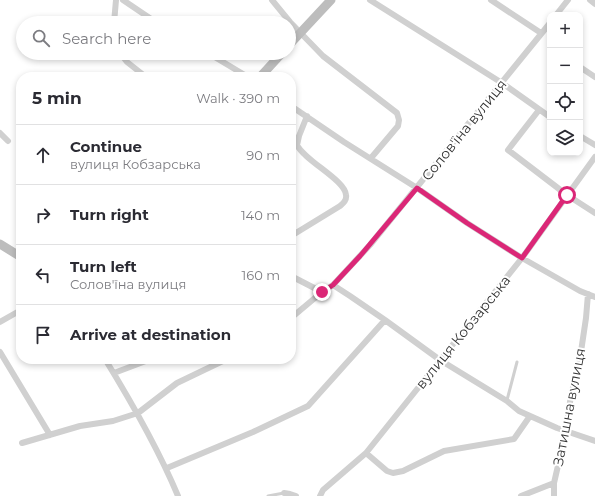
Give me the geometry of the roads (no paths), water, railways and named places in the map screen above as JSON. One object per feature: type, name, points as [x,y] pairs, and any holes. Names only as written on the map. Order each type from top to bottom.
[{"type":"street","points":[[115,16],[116,0]]},
{"type":"street","points":[[122,0],[146,16]]},
{"type":"street","points":[[272,0],[286,16]]},
{"type":"street","points":[[296,37],[331,0]]},
{"type":"street","points":[[370,0],[502,83],[547,115]]},
{"type":"street","points":[[490,0],[541,34]]},
{"type":"street","points":[[558,12],[568,0]]},
{"type":"street","points":[[590,0],[595,4]]},
{"type":"street","name":"Солов'їна вулиця","points":[[296,314],[322,292],[333,285],[370,245],[547,27]]},
{"type":"street","points":[[296,28],[323,56],[397,113],[399,120],[398,126],[371,158]]},
{"type":"street","points":[[125,60],[140,72]]},
{"type":"street","points":[[220,60],[240,72]]},
{"type":"street","points":[[265,72],[276,60]]},
{"type":"street","points":[[583,70],[595,77]]},
{"type":"street","points":[[296,109],[522,258],[595,297]]},
{"type":"street","points":[[539,110],[508,150],[567,195],[595,213]]},
{"type":"street","points":[[296,233],[340,206],[345,202],[347,197],[336,180],[303,153],[297,145],[307,116]]},
{"type":"street","points":[[0,133],[8,141]]},
{"type":"street","points":[[583,138],[595,145]]},
{"type":"street","name":"вулиця Кобзарська","points":[[320,496],[323,490],[366,453],[522,258],[595,156]]},
{"type":"street","points":[[0,244],[16,254]]},
{"type":"street","points":[[296,279],[322,292]]},
{"type":"street","points":[[333,285],[440,360],[507,401],[519,411],[566,431],[595,441]]},
{"type":"street","name":"Затишна вулиця","points":[[554,496],[554,483],[566,431],[571,395],[579,364],[588,294]]},
{"type":"street","points":[[0,322],[16,313]]},
{"type":"street","points":[[167,468],[253,432],[308,406],[385,320]]},
{"type":"street","points":[[0,352],[50,435]]},
{"type":"street","points":[[108,364],[138,413],[167,468],[178,496]]},
{"type":"street","points":[[114,374],[138,364]]},
{"type":"street","points":[[22,443],[80,426],[113,421],[138,413],[177,383],[217,364]]},
{"type":"street","points":[[366,453],[387,471],[393,473],[403,471],[444,451],[514,439],[530,416]]},
{"type":"street","points":[[521,496],[554,483]]},
{"type":"street","points":[[284,493],[296,496]]},
{"type":"lane","points":[[507,401],[517,362]]},
{"type":"lane","points":[[268,496],[284,493]]}]
